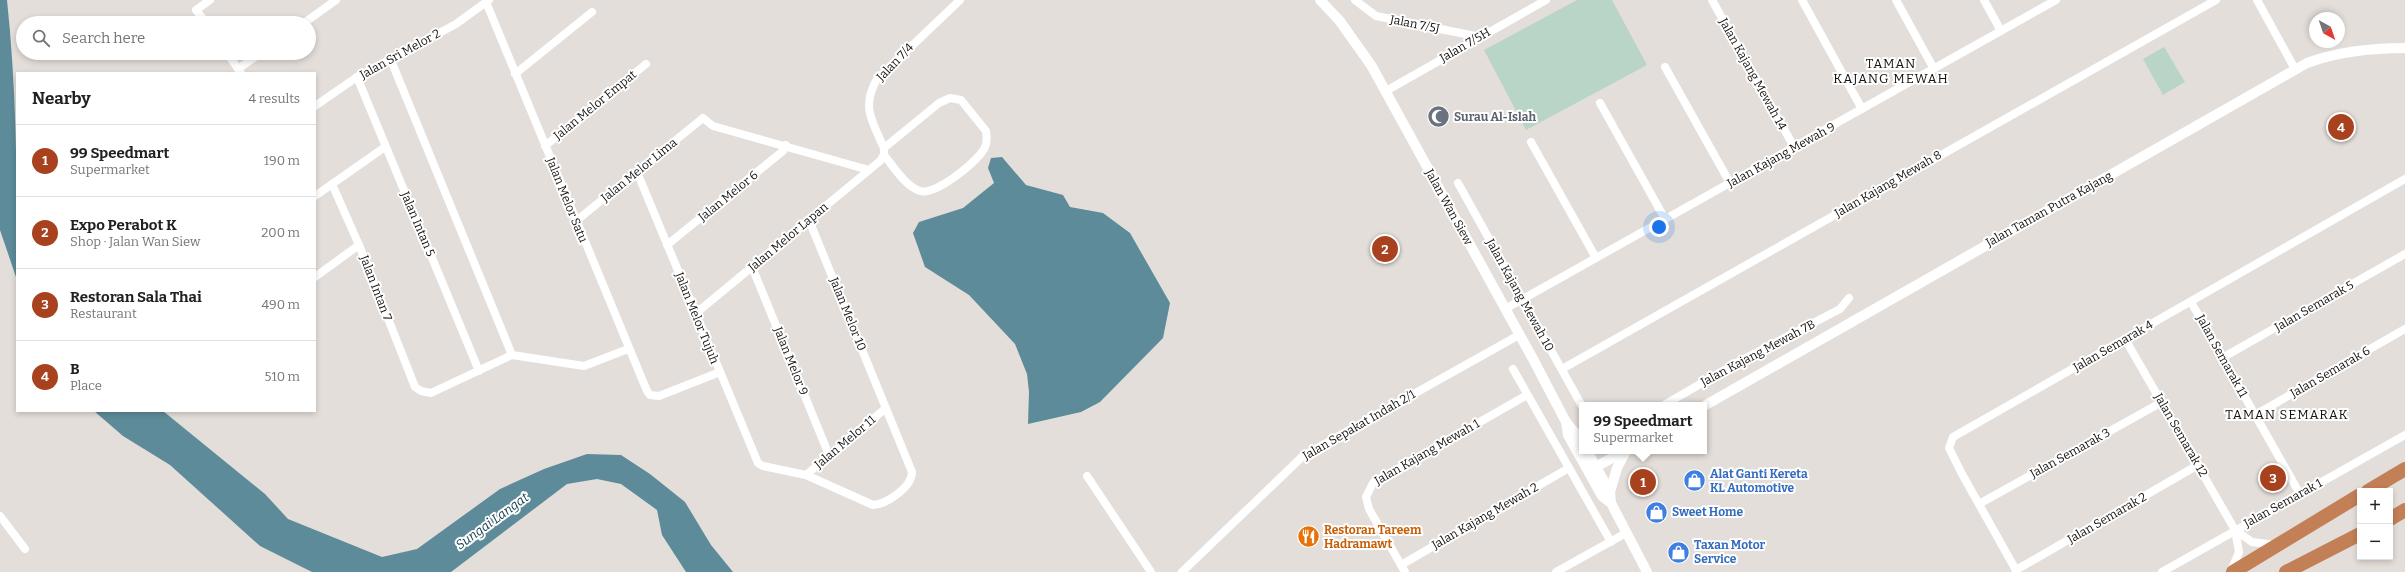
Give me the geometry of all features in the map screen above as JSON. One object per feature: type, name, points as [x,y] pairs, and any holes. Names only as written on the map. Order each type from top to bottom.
[{"type":"highway","points":[[2373,488],[2405,469]]},
{"type":"highway","points":[[2231,572],[2357,497]]},
{"type":"highway","points":[[2393,517],[2405,510]]},
{"type":"highway","points":[[2286,572],[2357,536]]},
{"type":"street","points":[[201,16],[196,10],[210,0]]},
{"type":"street","points":[[314,16],[336,0]]},
{"type":"street","name":"Jalan 7/4","points":[[883,155],[867,108],[869,92],[882,74],[960,0]]},
{"type":"street","name":"Jalan Wan Siew","points":[[1320,0],[1339,20],[1356,42],[1386,91],[1566,422],[1579,437]]},
{"type":"street","name":"Jalan 7/5J","points":[[1355,0],[1376,16],[1480,37]]},
{"type":"street","name":"Jalan 7/5H","points":[[1386,91],[1546,0]]},
{"type":"street","name":"Jalan Kajang Mewah 14","points":[[1712,0],[1794,147]]},
{"type":"street","points":[[1802,0],[1862,109]]},
{"type":"street","points":[[1896,0],[1934,69]]},
{"type":"street","points":[[1984,0],[2001,31]]},
{"type":"street","name":"Jalan Kajang Mewah 9","points":[[1505,309],[2056,0]]},
{"type":"street","name":"Jalan Kajang Mewah 8","points":[[1562,370],[2216,0]]},
{"type":"street","points":[[2257,0],[2295,69]]},
{"type":"street","name":"Jalan Sri Melor 2","points":[[316,105],[357,77],[456,24],[487,1]]},
{"type":"street","name":"Jalan Melor Satu","points":[[487,1],[515,74],[628,350],[650,395],[659,396],[720,372]]},
{"type":"street","points":[[515,74],[592,12]]},
{"type":"street","name":"Jalan Taman Putra Kajang","points":[[1707,404],[2295,69],[2319,59],[2384,48],[2405,48]]},
{"type":"street","points":[[390,58],[512,355]]},
{"type":"street","points":[[232,60],[240,71],[253,60]]},
{"type":"street","name":"Jalan Melor Empat","points":[[545,146],[646,64]]},
{"type":"street","points":[[1665,67],[1730,183]]},
{"type":"street","name":"Jalan Intan 5","points":[[357,77],[479,371]]},
{"type":"street","name":"Jalan Melor Lapan","points":[[695,314],[869,170],[883,155],[939,103],[950,98],[961,100],[986,131],[984,149],[976,158],[943,185],[933,191],[921,192],[911,186],[883,155]]},
{"type":"street","points":[[1600,103],[1665,219]]},
{"type":"street","name":"Jalan Melor Lima","points":[[576,221],[703,118],[713,126],[786,145]]},
{"type":"street","points":[[1531,142],[1596,258]]},
{"type":"street","points":[[786,145],[869,170]]},
{"type":"street","name":"Jalan Melor 6","points":[[667,245],[783,151],[786,145]]},
{"type":"street","points":[[316,195],[385,147]]},
{"type":"street","name":"Jalan Melor Tujuh","points":[[637,172],[758,463]]},
{"type":"street","name":"Jalan Semarak 4","points":[[2017,571],[1949,448],[1953,437],[2405,179]]},
{"type":"street","name":"Jalan Kajang Mewah 10","points":[[1458,183],[1580,402]]},
{"type":"street","name":"Jalan Intan 7","points":[[332,184],[359,245],[415,387],[421,391],[431,393],[479,371]]},
{"type":"street","name":"Jalan Melor 10","points":[[806,475],[873,505],[885,503],[896,494],[910,481],[912,472],[809,220]]},
{"type":"street","points":[[316,276],[359,245]]},
{"type":"street","name":"Jalan Semarak 5","points":[[2222,358],[2405,254]]},
{"type":"street","name":"Jalan Melor 9","points":[[752,267],[829,455]]},
{"type":"street","name":"Jalan Kajang Mewah 7B","points":[[1669,402],[1740,361],[1840,309],[1849,298]]},
{"type":"street","name":"Jalan Semarak 11","points":[[2191,302],[2300,494]]},
{"type":"street","name":"Jalan Semarak 6","points":[[2255,415],[2405,329]]},
{"type":"street","name":"Jalan Sepakat Indah 2/1","points":[[1182,572],[1303,456],[1519,334]]},
{"type":"street","name":"Jalan Semarak 12","points":[[2126,339],[2235,530],[2239,552],[2231,572]]},
{"type":"street","points":[[479,371],[512,355],[584,366],[628,350]]},
{"type":"street","points":[[1513,369],[1611,542]]},
{"type":"street","name":"Jalan Kajang Mewah 1","points":[[1403,568],[1369,509],[1366,497],[1372,483],[1527,395]]},
{"type":"street","name":"Jalan Semarak 3","points":[[1979,504],[2162,402]]},
{"type":"street","name":"Jalan Melor 11","points":[[758,463],[763,466],[806,475],[886,408]]},
{"type":"street","name":"Jalan Wan Siew","points":[[1566,422],[1568,435],[1579,451]]},
{"type":"street","name":"Jalan Semarak 1","points":[[2162,572],[2405,434]]},
{"type":"street","name":"Jalan Wan Siew","points":[[1581,454],[1610,492],[1610,503]]},
{"type":"street","name":"Jalan Wan Siew","points":[[1588,454],[1602,496],[1610,503],[1647,572]]},
{"type":"street","points":[[1592,469],[1620,454]]},
{"type":"street","points":[[1610,492],[1617,468],[1624,454]]},
{"type":"street","name":"Jalan Semarak 2","points":[[2017,571],[2198,465]]},
{"type":"street","name":"Jalan Kajang Mewah 2","points":[[1403,568],[1569,468]]},
{"type":"street","points":[[1087,476],[1151,572]]},
{"type":"street","points":[[0,516],[25,549]]},
{"type":"street","name":"Jalan Semarak 12","points":[[2235,530],[2252,542],[2276,544]]},
{"type":"street","points":[[1556,572],[1626,533]]},
{"type":"green space","points":[[1577,0],[1612,0],[1647,65],[1526,130],[1484,50]]},
{"type":"green space","points":[[2164,47],[2185,82],[2163,95],[2143,59]]},
{"type":"water","points":[[0,0],[7,0],[15,105],[16,277],[0,230]]},
{"type":"water","points":[[1002,157],[1026,185],[1063,195],[1070,207],[1103,213],[1130,233],[1170,303],[1163,338],[1100,402],[1081,412],[1028,424],[1029,392],[1027,374],[1015,344],[969,295],[925,267],[913,233],[919,222],[963,208],[994,183],[988,168],[991,158]]},
{"type":"water","name":"Sungai Langat","points":[[95,412],[164,412],[265,494],[288,519],[382,557],[417,549],[500,489],[544,469],[587,454],[621,455],[650,474],[685,502],[711,545],[733,572],[686,572],[662,535],[657,510],[621,484],[597,479],[567,484],[451,572],[312,572],[260,546],[170,465],[123,436]]},
{"type":"place","name":"Surau Al-Islah","points":[[1438,117]]},
{"type":"place","name":"B","points":[[2341,127]]},
{"type":"place","name":"Expo Perabot K","points":[[1385,249]]},
{"type":"place","name":"Restoran Sala Thai","points":[[2273,478]]},
{"type":"place","name":"Alat Ganti Kereta KL Automotive","points":[[1694,481]]},
{"type":"place","name":"99 Speedmart","points":[[1643,482]]},
{"type":"place","name":"Sweet Home","points":[[1656,512]]},
{"type":"place","name":"Restoran Tareem Hadramawt","points":[[1308,537]]},
{"type":"place","name":"Taxan Motor Service","points":[[1678,552]]},
{"type":"district","name":"TAMAN KAJANG MEWAH","points":[[1891,70]]},
{"type":"district","name":"TAMAN SEMARAK","points":[[2287,414]]}]
